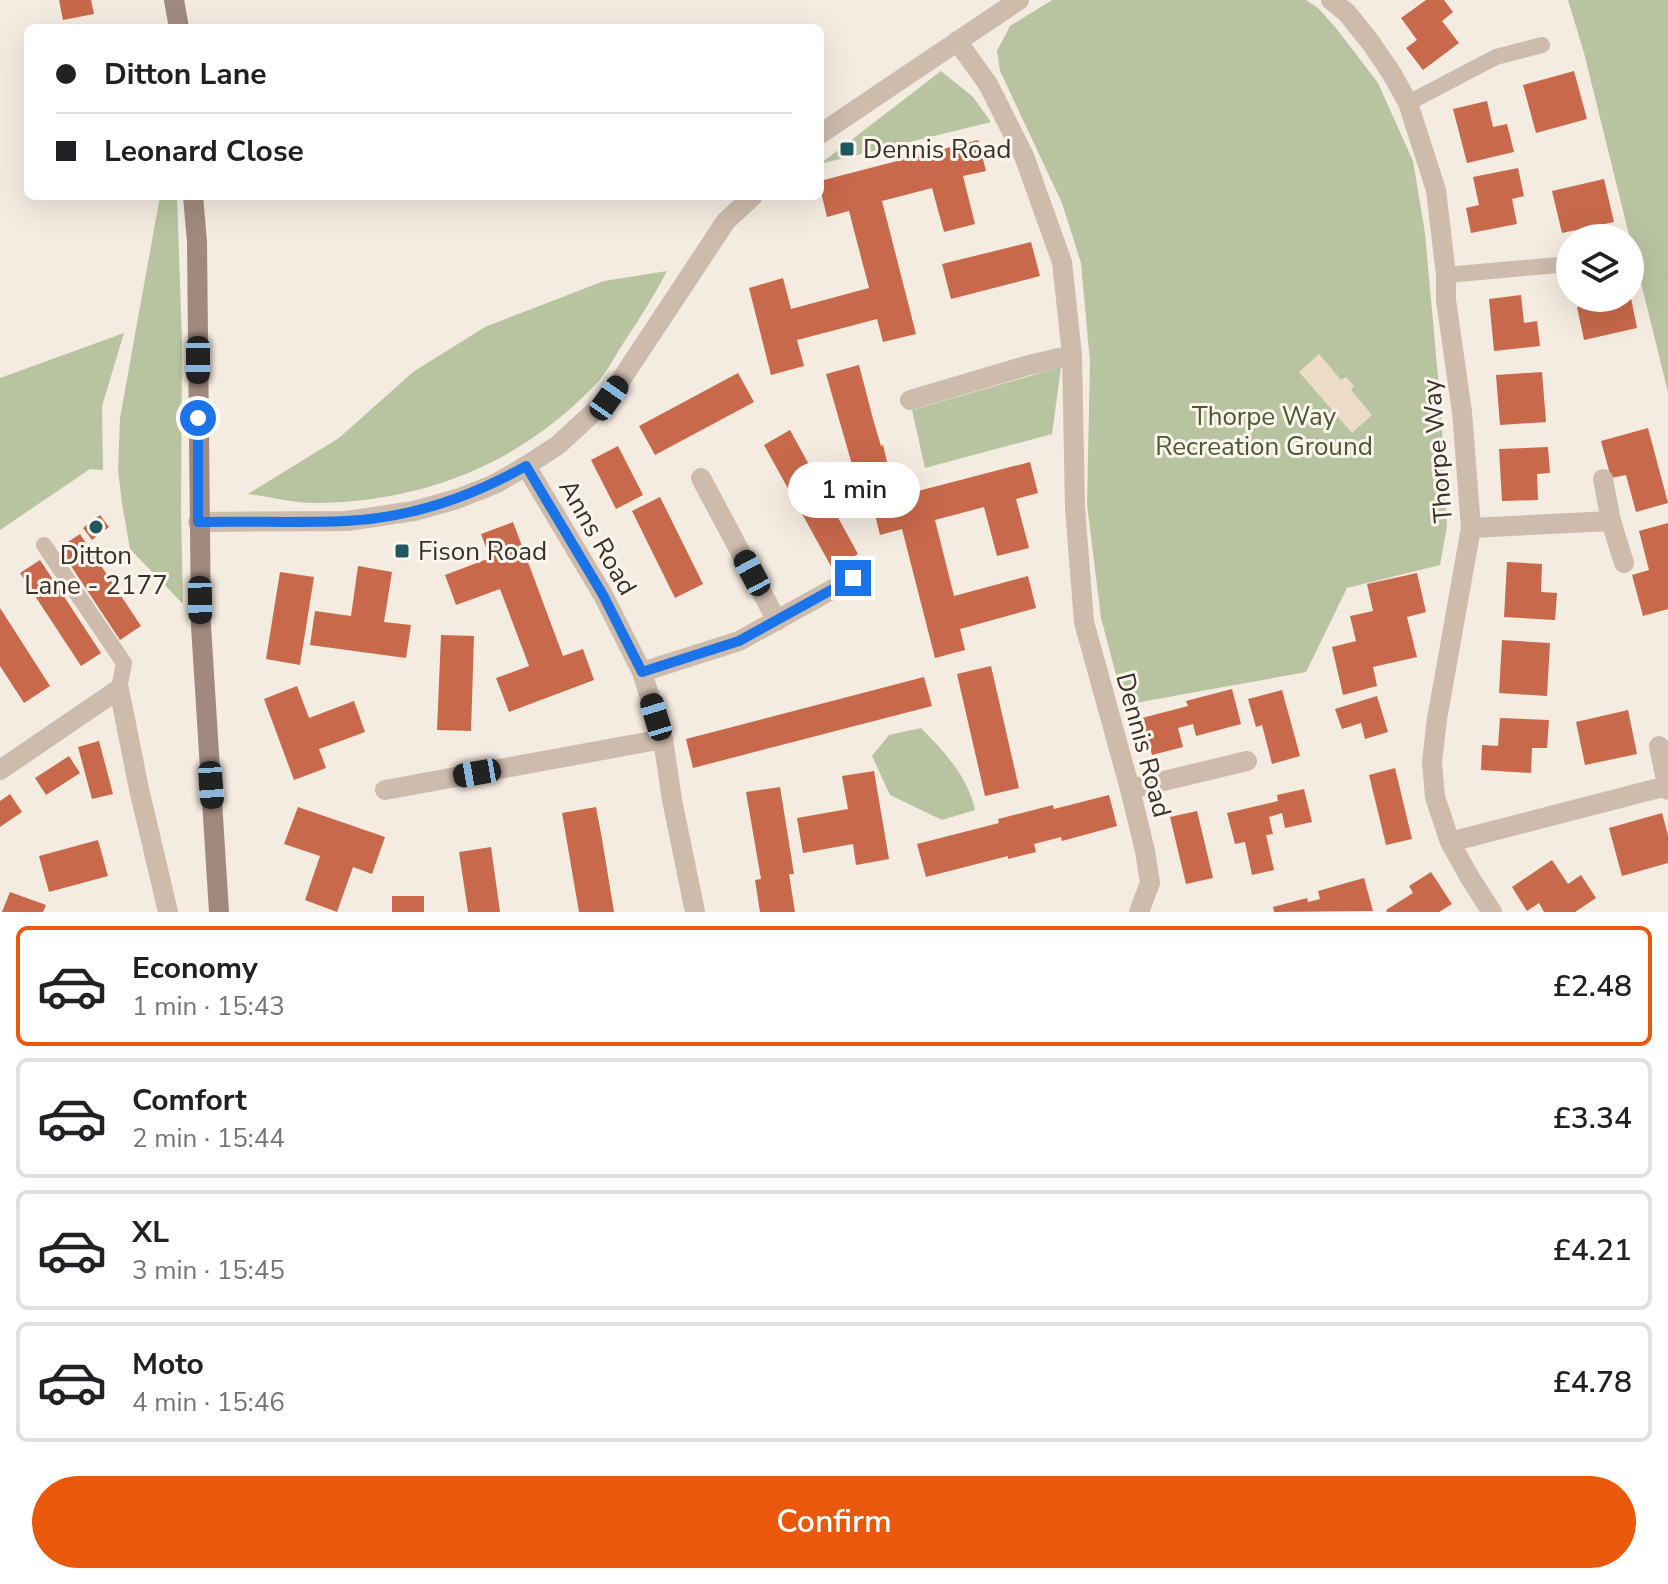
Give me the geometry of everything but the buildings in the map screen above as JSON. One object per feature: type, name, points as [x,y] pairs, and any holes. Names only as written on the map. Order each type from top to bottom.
[{"type":"main road","points":[[174,0],[178,24]]},
{"type":"main road","points":[[193,200],[197,242],[201,626],[219,912]]},
{"type":"street","points":[[824,131],[1019,0]]},
{"type":"street","name":"Thorpe Way","points":[[1331,0],[1347,13],[1392,74],[1408,103],[1436,190],[1446,300],[1462,412],[1471,528],[1432,762],[1435,797],[1450,842],[1492,912]]},
{"type":"street","name":"Dennis Road","points":[[957,41],[988,84],[1027,162],[1062,262],[1072,355],[1075,508],[1084,622],[1145,851],[1150,883],[1139,912]]},
{"type":"street","points":[[198,522],[347,521],[406,513],[457,499],[495,484],[526,466],[558,445],[609,398],[726,221],[749,200]]},
{"type":"street","points":[[910,400],[1072,355]]},
{"type":"street","name":"Anns Road","points":[[526,466],[603,595],[642,672],[663,739],[695,912]]},
{"type":"street","points":[[701,478],[777,621]]},
{"type":"street","points":[[1603,479],[1611,521],[1624,563]]},
{"type":"street","points":[[1471,528],[1611,521]]},
{"type":"street","points":[[642,672],[739,641],[853,578]]},
{"type":"street","points":[[0,770],[119,689],[168,912]]},
{"type":"street","points":[[385,790],[663,739]]},
{"type":"street","points":[[1450,842],[1667,788],[1659,746]]},
{"type":"street","points":[[1130,789],[1247,761]]},
{"type":"lane","points":[[1408,103],[1496,57],[1542,45]]},
{"type":"lane","points":[[1446,275],[1556,265]]},
{"type":"lane","points":[[44,545],[124,663],[119,689]]},
{"type":"green space","name":"Thorpe Way Recreation Ground","points":[[1052,0],[1306,0],[1336,28],[1378,83],[1413,161],[1425,233],[1441,410],[1447,526],[1440,565],[1347,588],[1306,672],[1124,705],[1101,618],[1087,504],[1090,362],[1081,263],[1062,203],[1000,71],[997,51],[1010,26]]},
{"type":"green space","points":[[1568,0],[1668,0],[1668,392],[1644,295],[1644,224],[1626,224]]},
{"type":"green space","points":[[941,71],[973,97],[991,122],[824,163]]},
{"type":"green space","points":[[159,200],[177,200],[182,341],[183,604],[130,549],[118,470],[120,418]]},
{"type":"green space","points":[[667,271],[599,381],[536,436],[504,456],[435,485],[360,500],[312,503],[248,494],[339,438],[413,372],[485,327],[604,281]]},
{"type":"green space","points":[[124,333],[102,406],[103,470],[90,469],[0,530],[0,378]]},
{"type":"green space","points":[[1061,367],[1052,434],[925,468],[912,410]]},
{"type":"green space","points":[[921,728],[961,776],[975,810],[942,820],[890,795],[872,756],[889,735]]},
{"type":"shaded area","points":[[1319,354],[1341,380],[1346,377],[1354,386],[1351,390],[1372,415],[1352,433],[1299,372]]},
{"type":"place","name":"Dennis Road","points":[[847,149]]},
{"type":"place","name":"Ditton Lane - 2177","points":[[96,527]]},
{"type":"place","name":"Fison Road","points":[[402,551]]},
{"type":"route","points":[[198,418],[198,522],[347,521],[414,511],[495,484],[526,466],[603,595],[642,672],[739,641],[853,578]]}]
